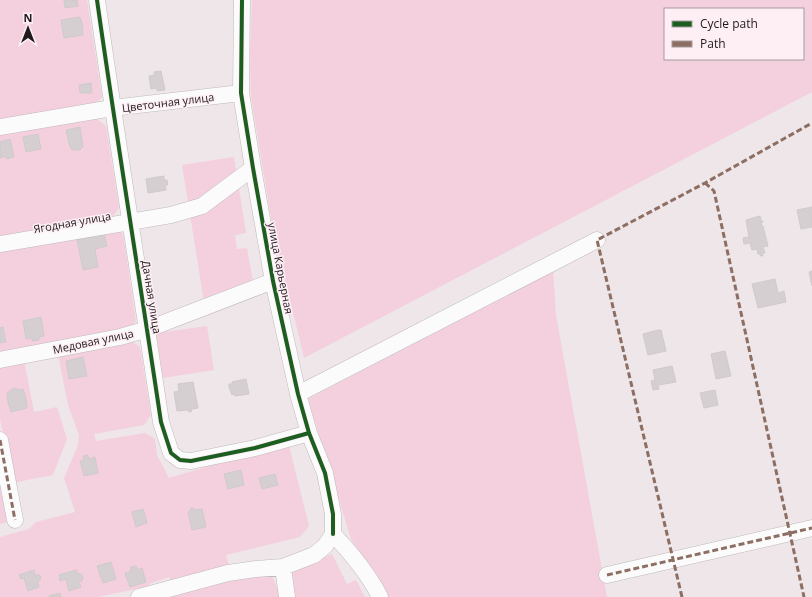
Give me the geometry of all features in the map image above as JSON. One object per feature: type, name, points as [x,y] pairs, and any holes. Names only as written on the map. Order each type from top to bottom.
[{"type":"street","name":"Дачная улица","points":[[97,0],[112,108],[148,329],[161,422],[171,453],[180,460],[191,461],[255,448],[309,433]]},
{"type":"street","name":"улица Карьерная","points":[[242,0],[240,93],[273,281],[298,394],[309,433],[325,473],[333,514],[333,534]]},
{"type":"street","name":"Цветочная улица","points":[[0,127],[112,108],[240,93]]},
{"type":"street","name":"Ягодная улица","points":[[0,244],[171,215],[202,206],[253,168]]},
{"type":"street","points":[[298,394],[597,240]]},
{"type":"street","name":"Медовая улица","points":[[0,360],[120,337],[148,329],[273,281]]},
{"type":"street","points":[[0,440],[15,520]]},
{"type":"street","points":[[607,575],[812,528]]},
{"type":"street","points":[[149,596],[228,573],[283,567],[314,556],[325,546],[333,534],[352,554],[374,585],[380,597]]},
{"type":"street","points":[[283,567],[287,597]]},
{"type":"shaded area","points":[[0,0],[87,0],[102,97],[94,106],[0,121]]},
{"type":"shaded area","points":[[252,0],[812,0],[812,92],[304,358],[273,230],[251,97],[250,52]]},
{"type":"shaded area","points":[[96,118],[106,126],[119,208],[112,218],[103,220],[102,215],[67,223],[68,227],[0,240],[0,134]]},
{"type":"shaded area","points":[[234,157],[246,233],[235,235],[237,249],[247,248],[255,294],[204,302],[182,165]]},
{"type":"shaded area","points":[[113,227],[123,234],[136,321],[129,331],[0,356],[0,248]]},
{"type":"shaded area","points":[[553,270],[556,315],[607,597],[386,597],[378,580],[351,539],[308,399]]},
{"type":"shaded area","points":[[207,326],[214,370],[163,378],[156,333]]},
{"type":"shaded area","points":[[130,340],[140,347],[151,415],[144,425],[94,434],[96,441],[145,433],[155,439],[157,455],[169,478],[288,442],[309,526],[300,537],[226,555],[229,566],[171,581],[169,577],[149,584],[150,586],[98,597],[0,597],[0,537],[29,529],[36,522],[75,512],[64,478],[78,445],[79,435],[68,405],[58,354]]},
{"type":"shaded area","points":[[24,360],[34,412],[57,407],[67,439],[53,475],[12,483],[0,419],[0,365]]},
{"type":"shaded area","points":[[0,461],[12,521],[0,524]]},
{"type":"shaded area","points":[[332,554],[347,584],[356,580],[365,597],[291,597],[292,572]]},
{"type":"shaded area","points":[[270,571],[281,597],[160,597]]},
{"type":"building","points":[[64,0],[77,0],[78,6],[65,8]]},
{"type":"building","points":[[80,17],[83,27],[83,35],[64,38],[61,20]]},
{"type":"building","points":[[161,71],[165,90],[157,91],[157,88],[151,89],[149,76],[155,75],[154,72]]},
{"type":"building","points":[[91,83],[92,93],[80,93],[79,85]]},
{"type":"building","points":[[80,127],[83,147],[80,150],[72,150],[66,130]]},
{"type":"building","points":[[38,134],[41,149],[26,152],[23,137]]},
{"type":"building","points":[[10,139],[14,157],[6,159],[6,156],[0,158],[0,142]]},
{"type":"building","points":[[164,176],[164,180],[167,180],[168,185],[165,185],[166,190],[148,193],[146,179]]},
{"type":"building","points":[[812,207],[812,227],[801,229],[797,210]]},
{"type":"building","points":[[760,216],[761,221],[763,221],[761,223],[768,246],[763,247],[765,253],[762,253],[763,256],[758,254],[757,249],[752,250],[750,243],[744,244],[743,238],[749,237],[746,220]]},
{"type":"building","points":[[104,234],[107,246],[95,249],[98,267],[83,270],[77,240]]},
{"type":"building","points":[[812,271],[812,286],[809,272]]},
{"type":"building","points":[[775,279],[778,293],[784,291],[786,302],[758,308],[752,284]]},
{"type":"building","points":[[41,317],[44,336],[39,337],[39,340],[32,341],[32,338],[26,339],[23,321]]},
{"type":"building","points":[[3,327],[6,342],[0,343],[0,328]]},
{"type":"building","points":[[661,330],[666,351],[648,355],[643,334]]},
{"type":"building","points":[[725,351],[731,376],[716,379],[711,354]]},
{"type":"building","points":[[83,357],[87,376],[69,379],[66,361]]},
{"type":"building","points":[[672,366],[676,382],[658,385],[659,389],[653,390],[651,381],[655,380],[653,370]]},
{"type":"building","points":[[246,379],[249,394],[232,395],[229,384]]},
{"type":"building","points":[[193,382],[198,408],[192,409],[191,412],[187,410],[177,411],[174,392],[179,391],[178,384]]},
{"type":"building","points":[[14,388],[20,390],[23,389],[27,408],[11,412],[7,393]]},
{"type":"building","points":[[715,390],[718,405],[704,408],[700,393]]},
{"type":"building","points":[[88,455],[89,459],[95,457],[98,473],[84,476],[80,461],[84,460],[83,456]]},
{"type":"building","points":[[241,470],[244,485],[228,489],[224,474]]},
{"type":"building","points":[[275,474],[278,485],[262,489],[259,478]]},
{"type":"building","points":[[191,508],[195,510],[202,509],[206,527],[192,530],[188,512]]},
{"type":"building","points":[[143,509],[147,523],[136,527],[132,512]]},
{"type":"building","points":[[111,562],[116,579],[103,583],[97,566]]},
{"type":"building","points":[[136,566],[138,570],[142,568],[146,582],[130,587],[125,573],[130,572],[131,567]]},
{"type":"building","points":[[34,570],[35,575],[40,575],[41,578],[38,582],[39,587],[28,591],[24,578],[21,579],[19,575]]},
{"type":"building","points":[[76,570],[77,574],[79,573],[82,575],[83,578],[82,581],[79,582],[81,587],[69,591],[66,579],[60,581],[59,575]]},
{"type":"building","points":[[60,593],[61,597],[49,597],[49,596]]},
{"type":"marked path","points":[[682,597],[597,240],[705,183],[812,123]]},
{"type":"marked path","points":[[705,183],[714,191],[804,597]]},
{"type":"marked path","points":[[0,440],[15,520]]},
{"type":"marked path","points":[[607,575],[812,528]]},
{"type":"cycle path","points":[[97,0],[161,422],[171,453],[180,460],[191,461],[255,448],[309,433]]},
{"type":"cycle path","points":[[242,0],[241,93],[253,168],[273,281],[298,394],[309,433],[325,473],[333,514],[333,534]]}]
